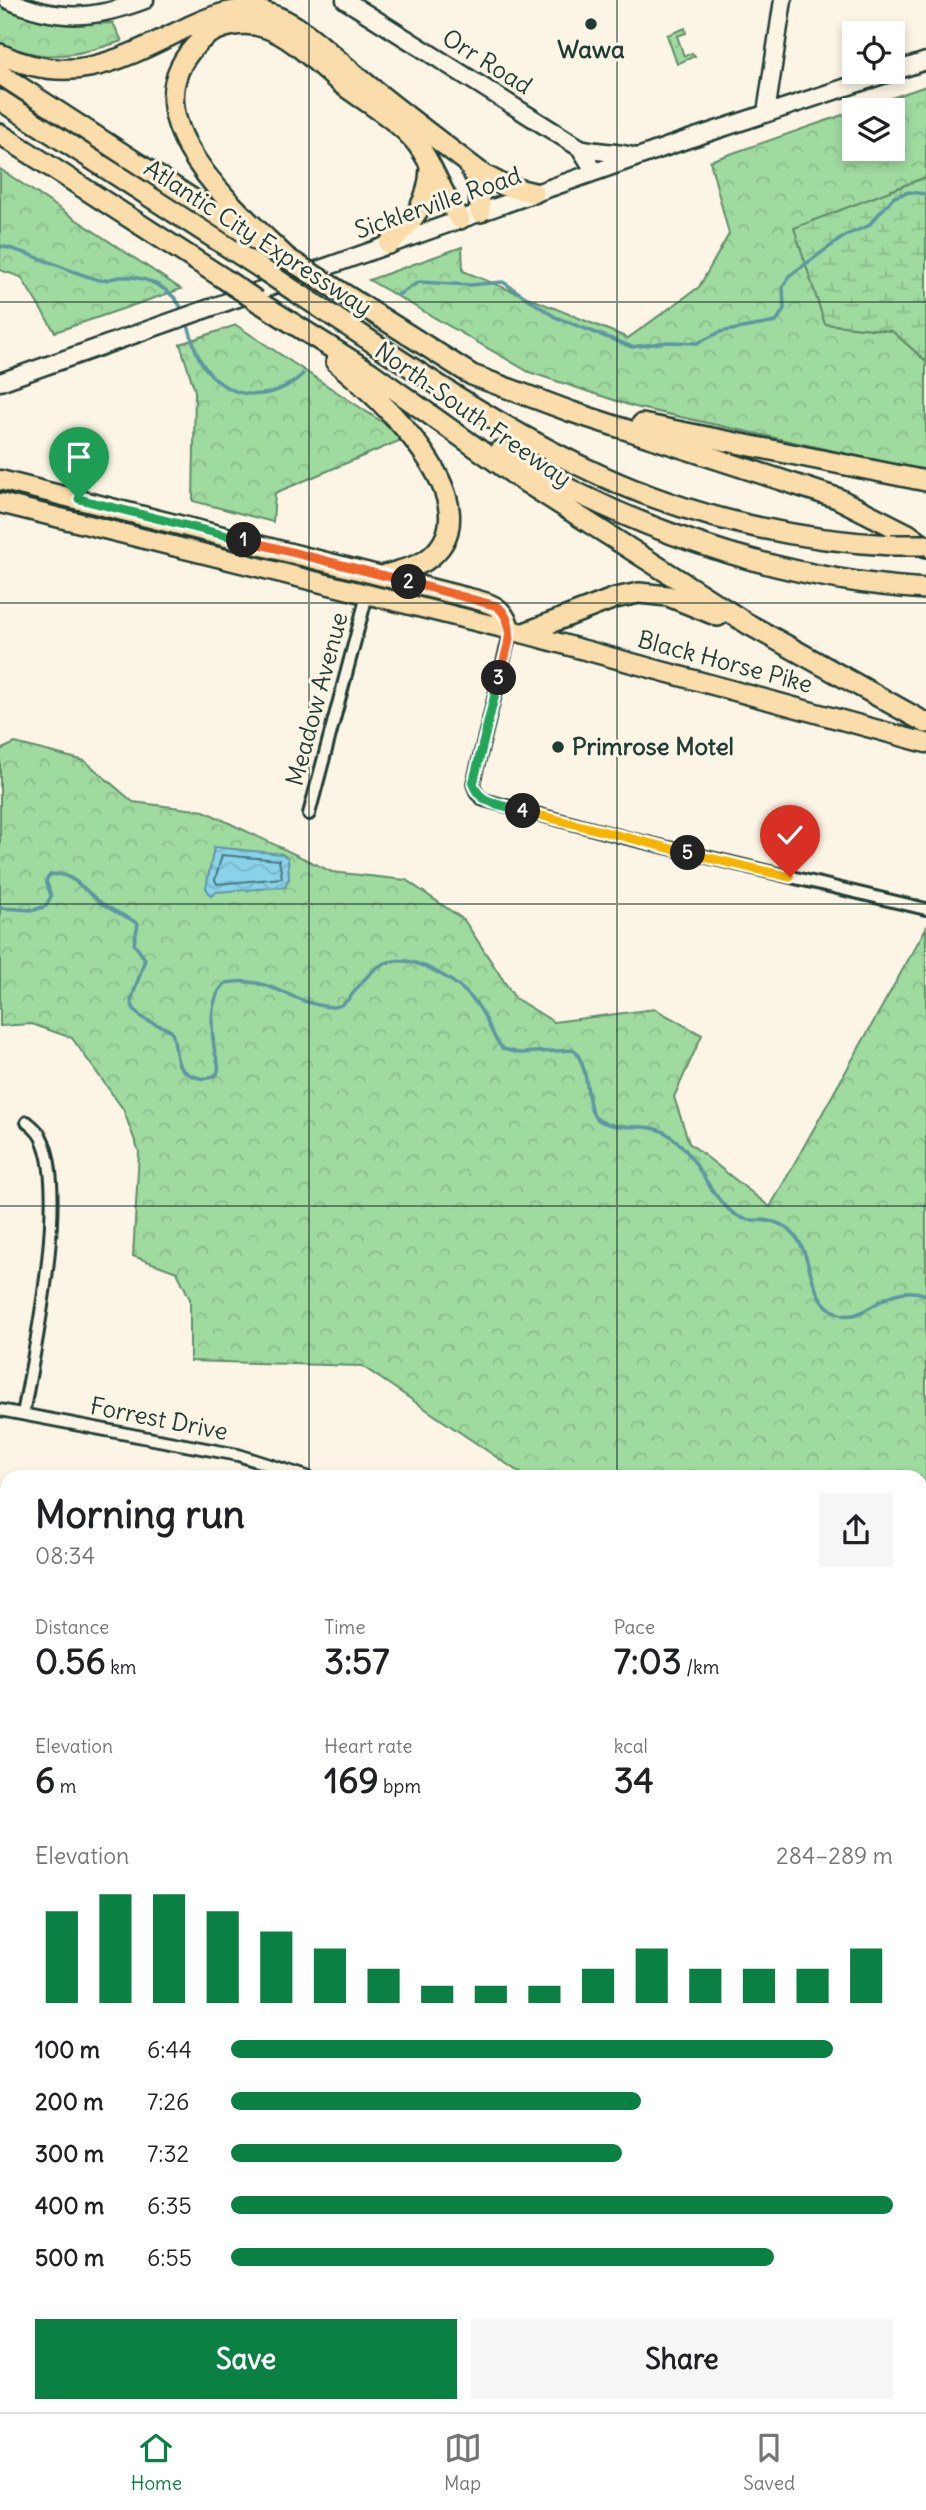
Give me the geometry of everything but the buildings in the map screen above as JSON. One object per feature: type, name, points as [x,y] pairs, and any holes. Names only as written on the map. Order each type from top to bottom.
[{"type":"highway","points":[[0,54],[19,63],[43,69],[78,70],[105,65],[223,13],[265,12],[307,35],[494,182],[534,193]]},
{"type":"highway","points":[[287,258],[206,175],[182,135],[175,113],[174,90],[179,68],[191,49],[208,34],[225,27],[257,25],[283,37],[410,136],[460,219]]},
{"type":"highway","name":"North-South Freeway","points":[[0,74],[204,208],[472,375],[572,412],[837,498],[926,546]]},
{"type":"highway","name":"Atlantic City Expressway","points":[[0,100],[296,292],[528,438],[602,476],[688,509],[747,524],[852,543],[926,546]]},
{"type":"highway","name":"North-South Freeway","points":[[0,134],[370,372],[519,478],[748,624],[926,723]]},
{"type":"highway","points":[[469,164],[479,184],[480,212]]},
{"type":"highway","points":[[390,244],[420,211],[428,192],[430,167]]},
{"type":"highway","points":[[257,301],[338,363],[368,391],[424,450],[444,486],[450,513],[448,526],[436,551],[414,566],[385,575]]},
{"type":"highway","points":[[370,372],[533,470],[643,525],[728,554],[805,574],[926,589]]},
{"type":"highway","points":[[572,412],[926,481]]},
{"type":"highway","points":[[518,632],[579,614],[615,598],[639,593],[668,596],[812,660]]},
{"type":"main road","points":[[8,0],[32,11],[73,18],[109,12],[145,0]]},
{"type":"main road","name":"Orr Road","points":[[345,0],[580,148],[596,172]]},
{"type":"main road","points":[[766,113],[783,0]]},
{"type":"main road","name":"Sicklerville Road","points":[[905,68],[926,61]]},
{"type":"main road","name":"Sicklerville Road","points":[[0,382],[534,193],[855,84]]},
{"type":"main road","points":[[580,148],[598,152],[612,150],[636,158]]},
{"type":"main road","points":[[0,480],[385,575],[497,606],[506,613],[518,632]]},
{"type":"main road","name":"Black Horse Pike","points":[[0,503],[518,632],[926,743]]},
{"type":"main road","points":[[153,539],[158,518]]},
{"type":"main road","points":[[318,582],[324,561]]},
{"type":"street","name":"Meadow Avenue","points":[[309,814],[367,595]]},
{"type":"street","points":[[518,632],[473,784],[477,794],[484,800],[640,842],[926,909]]},
{"type":"street","points":[[23,1415],[46,1284],[51,1213],[44,1145],[38,1132],[27,1122]]},
{"type":"street","name":"Forrest Drive","points":[[0,1410],[230,1454],[289,1470]]},
{"type":"green space","points":[[0,6],[41,20],[113,23],[122,41],[61,55],[31,54],[16,50],[0,43]]},
{"type":"green space","points":[[685,28],[686,33],[677,36],[684,56],[692,53],[695,56],[677,64],[667,35]]},
{"type":"green space","points":[[926,86],[926,177],[795,228],[825,324],[892,331],[926,361],[926,471],[635,407],[529,372],[369,280],[462,247],[463,271],[628,338],[699,287],[729,234],[710,161],[842,115],[842,161],[905,161],[905,98],[892,98]]},
{"type":"green space","points":[[0,169],[181,289],[55,332],[21,277],[0,270]]},
{"type":"green space","points":[[926,177],[926,361],[892,331],[825,324],[794,228]]},
{"type":"green space","points":[[236,325],[406,438],[275,493],[273,522],[193,501],[195,391],[180,344]]},
{"type":"green space","points":[[15,743],[85,761],[133,802],[204,811],[332,872],[406,880],[464,920],[515,998],[554,1022],[655,1009],[702,1035],[674,1097],[689,1143],[770,1207],[926,928],[926,1470],[516,1470],[362,1366],[190,1361],[190,1299],[177,1272],[133,1256],[139,1152],[123,1109],[72,1038],[32,1024],[0,1026],[0,750]]},
{"type":"water","points":[[214,847],[282,854],[288,858],[289,879],[285,887],[216,892],[211,896],[206,888]]},
{"type":"waterway","points":[[398,295],[419,282],[470,285],[503,282],[555,317],[632,347],[668,342],[698,343],[720,332],[776,322],[784,309],[783,287],[789,276],[846,235],[868,226],[894,197],[909,192],[926,194]]},
{"type":"waterway","points":[[0,246],[99,280],[130,277],[149,281],[166,290],[183,312]]},
{"type":"waterway","points":[[187,323],[202,364],[228,388],[241,393],[267,393],[292,383],[303,374]]},
{"type":"waterway","points":[[0,908],[34,910],[46,906],[51,896],[46,880],[50,875],[58,874],[72,879],[103,904],[138,924],[134,944],[145,959],[131,1001],[142,1017],[171,1031],[182,1069],[202,1078],[217,1074],[212,1013],[220,989],[226,983],[255,983],[305,1001],[333,1007],[341,1005],[373,971],[384,964],[398,961],[425,966],[444,976],[470,996],[503,1049],[519,1053],[574,1050],[580,1058],[590,1107],[597,1119],[613,1125],[648,1127],[664,1132],[684,1149],[715,1194],[733,1213],[748,1220],[770,1221],[786,1228],[801,1245],[820,1298],[827,1307],[847,1316],[857,1314],[899,1293],[926,1295]]},
{"type":"place","name":"Wawa","points":[[591,24]]},
{"type":"place","name":"Primrose Motel","points":[[558,747]]},
{"type":"route","points":[[79,499],[385,575],[497,606],[506,613],[511,630],[481,744],[473,784],[477,794],[484,800],[611,834],[790,877]]}]
